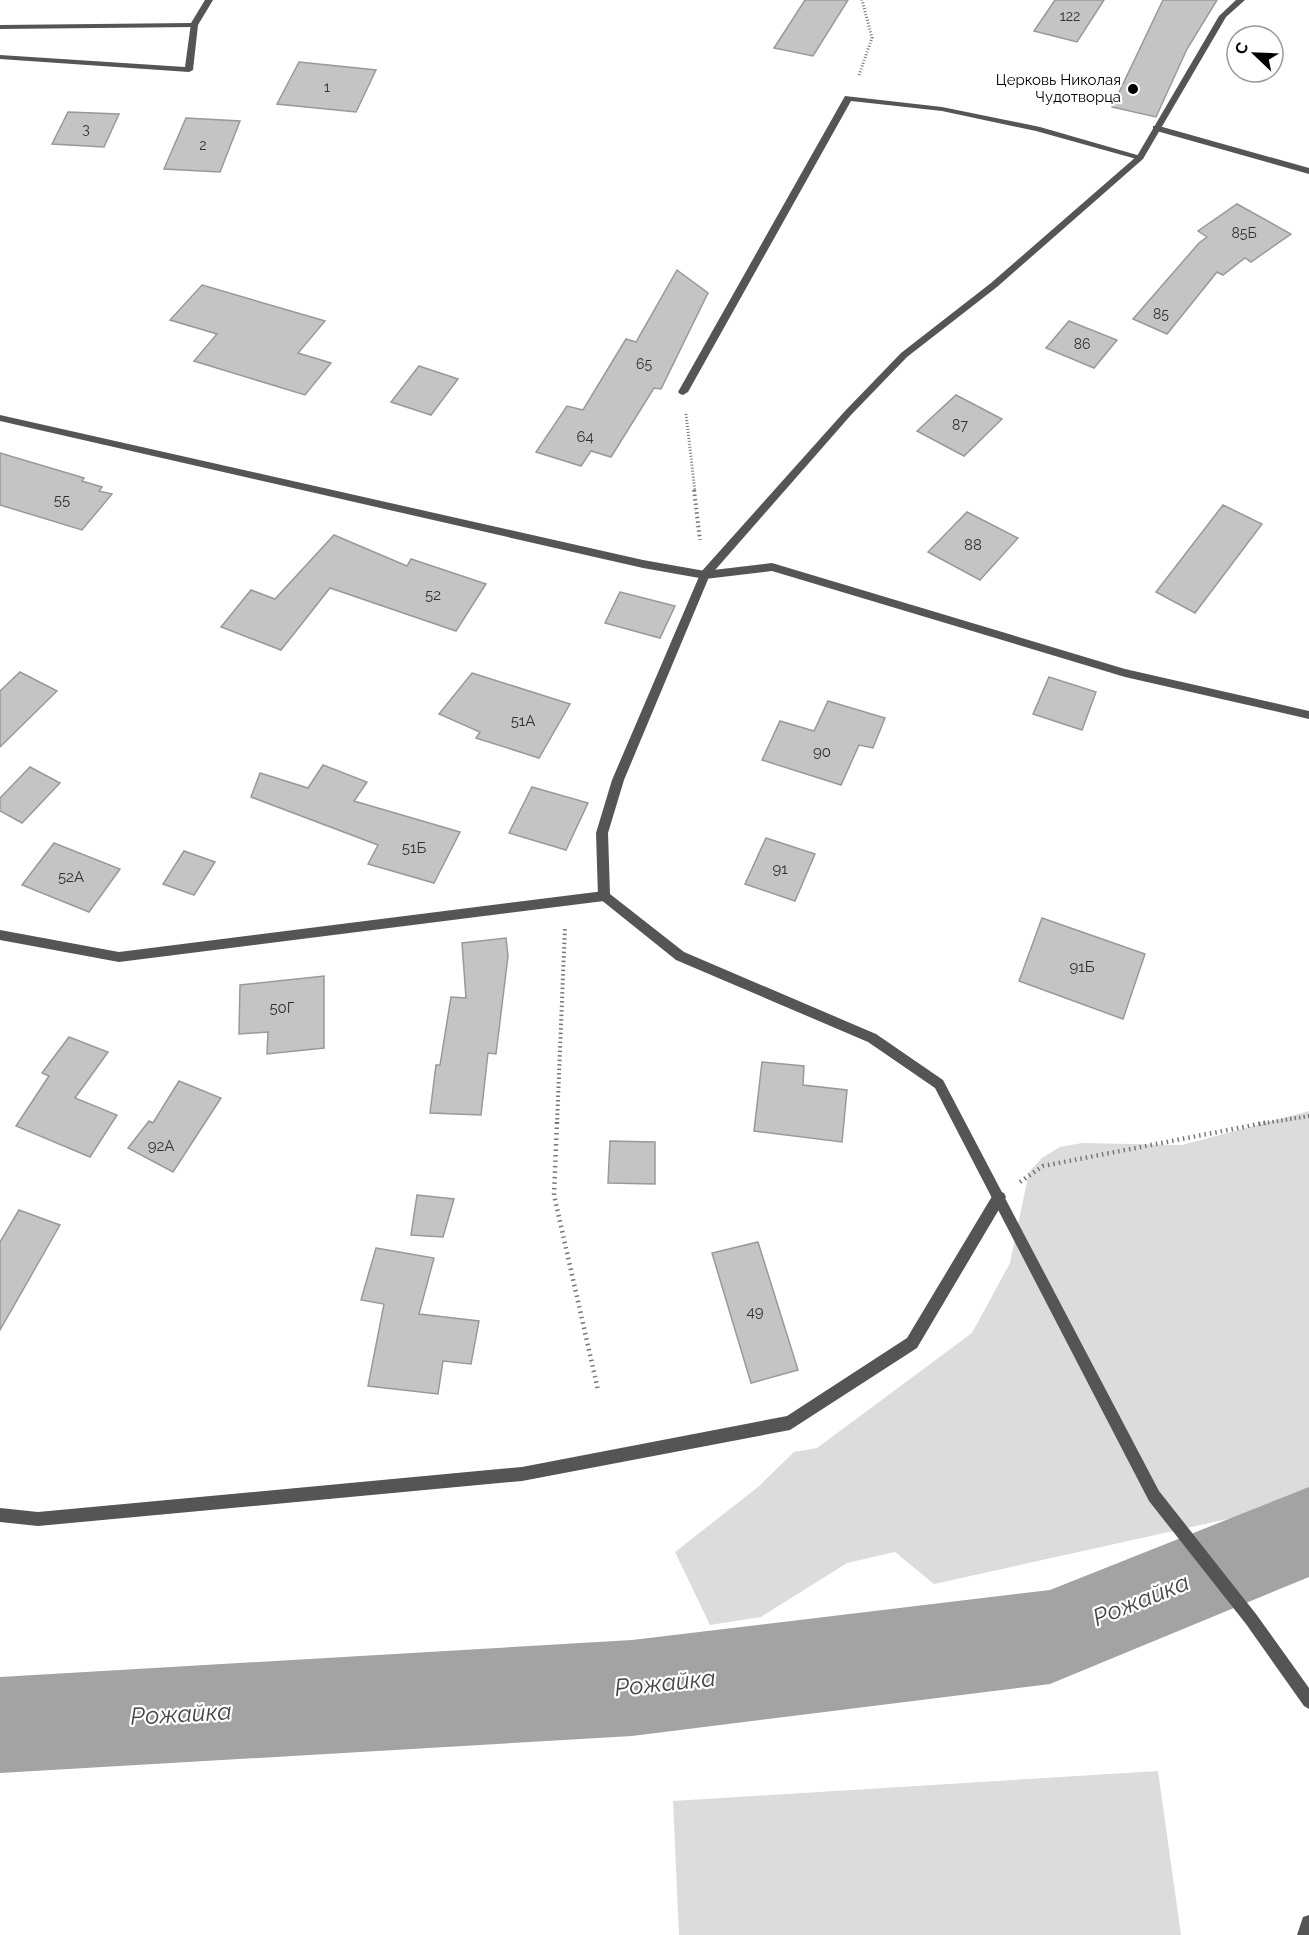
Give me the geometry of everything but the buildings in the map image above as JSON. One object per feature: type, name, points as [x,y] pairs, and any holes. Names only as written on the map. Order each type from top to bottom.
[{"type":"street","points":[[0,57],[189,70],[194,25],[209,0]]},
{"type":"street","points":[[604,896],[602,833],[618,780],[705,575],[848,413],[904,356],[994,285],[1140,157],[1223,16],[1241,0]]},
{"type":"street","points":[[0,27],[194,25]]},
{"type":"street","points":[[683,392],[848,98],[942,109],[1036,129],[1140,157]]},
{"type":"street","points":[[1156,128],[1309,171]]},
{"type":"street","points":[[0,417],[632,561],[705,575],[772,567],[1125,673],[1309,715]]},
{"type":"street","points":[[0,935],[119,957],[484,909],[566,902],[604,896],[680,956],[872,1038],[939,1084],[1154,1496],[1251,1619],[1309,1701]]},
{"type":"street","points":[[0,1515],[38,1519],[522,1474],[790,1423],[912,1343],[999,1197]]},
{"type":"street","points":[[1305,1935],[1309,1923]]},
{"type":"path","points":[[848,98],[873,47],[873,36],[862,0]]},
{"type":"path","points":[[683,392],[705,575]]},
{"type":"path","points":[[566,902],[554,1195],[598,1390]]},
{"type":"path","points":[[999,1197],[1043,1166],[1223,1129],[1309,1116]]},
{"type":"shaded area","points":[[1309,1111],[1309,1501],[934,1584],[895,1552],[847,1563],[761,1617],[710,1625],[675,1552],[758,1487],[794,1452],[817,1448],[972,1333],[1010,1263],[1029,1172],[1042,1158],[1060,1147],[1082,1143],[1182,1145]]},
{"type":"shaded area","points":[[1158,1771],[1181,1935],[679,1935],[673,1801]]},
{"type":"waterway","name":"Рожайка","points":[[0,1725],[632,1688],[1050,1637],[1309,1532]]},
{"type":"place","name":"Церковь Николая Чудотворца","points":[[1133,89]]}]
